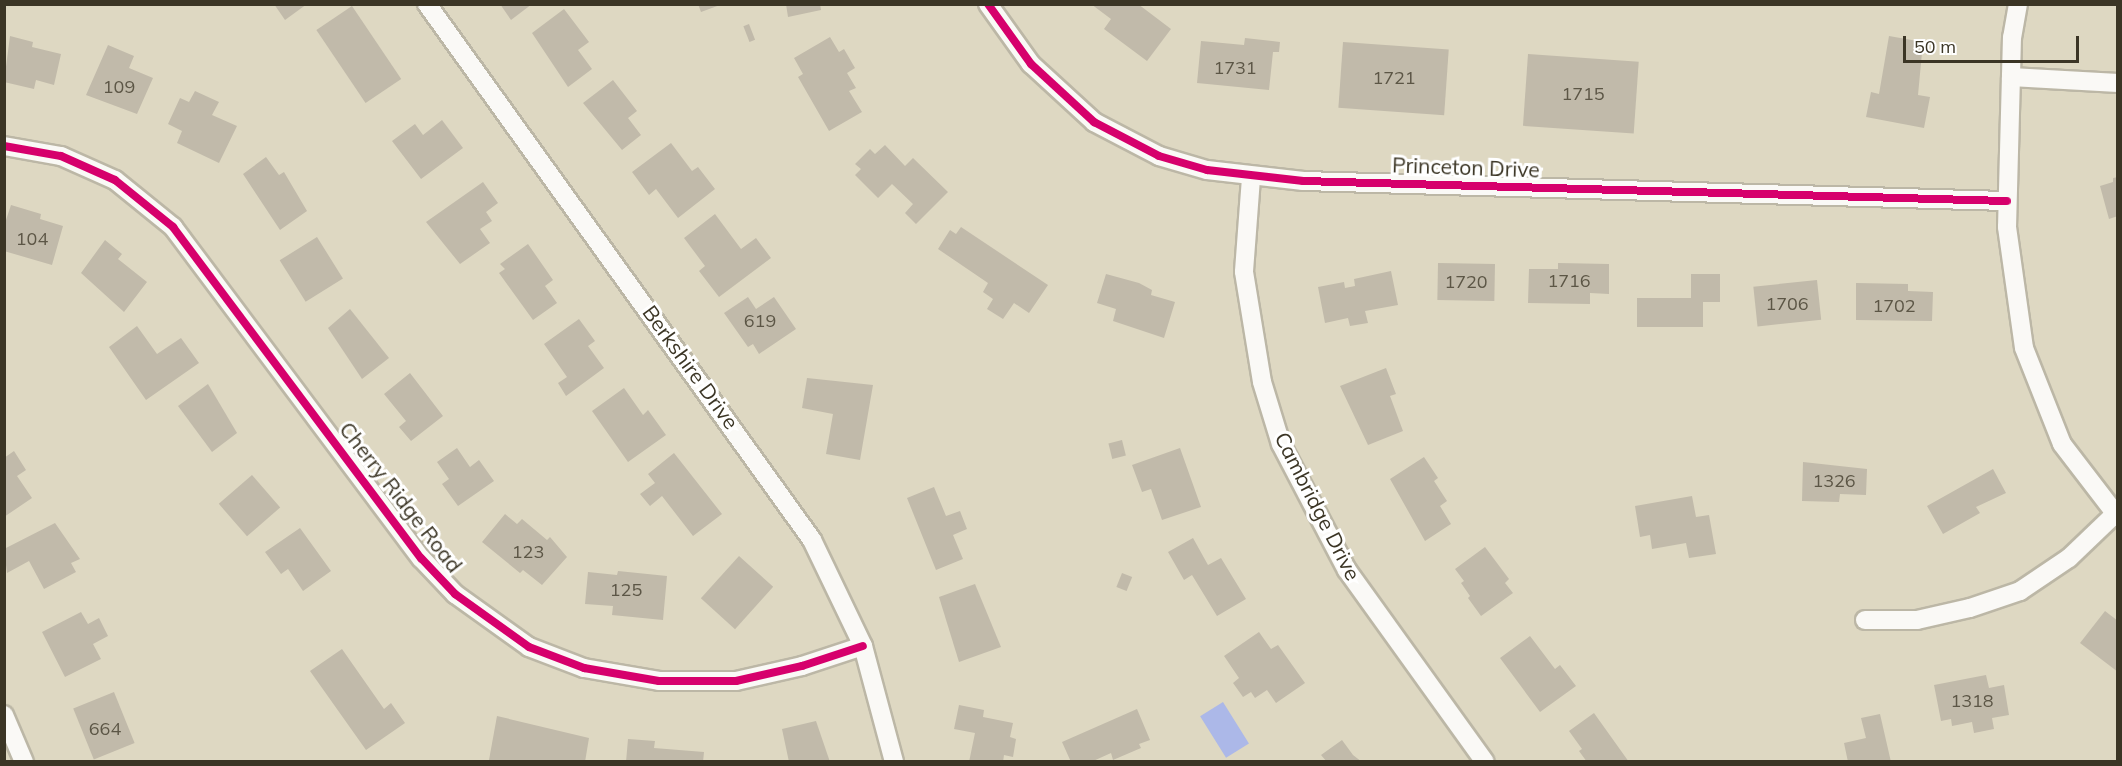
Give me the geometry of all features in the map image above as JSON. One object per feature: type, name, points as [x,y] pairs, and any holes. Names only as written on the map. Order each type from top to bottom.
[{"type":"street","name":"Berkshire Drive","points":[[427,4],[769,476],[812,540],[863,646],[894,762]]},
{"type":"street","name":"Princeton Drive","points":[[988,4],[1031,64],[1094,122],[1159,156],[1251,178],[2007,201]]},
{"type":"street","points":[[1865,620],[1917,620],[1970,608],[2020,591],[2069,558],[2116,516],[2062,444],[2024,348],[2007,228],[2011,77],[2018,4]]},
{"type":"street","points":[[2011,77],[2118,83]]},
{"type":"street","name":"Cherry Ridge Road","points":[[4,146],[61,156],[115,180],[173,227],[421,558],[464,601],[529,647],[584,668],[659,681],[736,681],[802,666],[863,646]]},
{"type":"street","name":"Cambridge Drive","points":[[1251,178],[1245,272],[1262,382],[1281,444],[1347,570],[1485,762]]},
{"type":"street","points":[[4,715],[24,762]]},
{"type":"water","points":[[1223,702],[1249,744],[1226,758],[1200,716]]},
{"type":"building","points":[[274,4],[307,4],[285,20]]},
{"type":"building","points":[[500,4],[532,4],[511,20]]},
{"type":"building","points":[[698,4],[720,4],[720,5],[701,12]]},
{"type":"building","points":[[786,4],[820,4],[821,10],[788,17]]},
{"type":"building","points":[[1091,4],[1138,4],[1171,29],[1147,61],[1104,29],[1111,19]]},
{"type":"building","points":[[352,6],[401,79],[366,103],[316,30]]},
{"type":"building","points":[[564,9],[589,42],[578,50],[592,69],[568,87],[532,33]]},
{"type":"building","points":[[749,24],[755,40],[749,42],[743,26]]},
{"type":"building","points":[[10,36],[33,42],[32,47],[61,54],[54,85],[36,80],[34,89],[4,82]]},
{"type":"building","points":[[1889,36],[1923,42],[1918,95],[1930,97],[1924,128],[1866,117],[1871,92],[1879,94]]},
{"type":"building","points":[[830,37],[839,52],[844,49],[855,68],[847,73],[856,88],[849,91],[862,112],[829,131],[798,77],[803,74],[794,58]]},
{"type":"building","points":[[1245,38],[1280,42],[1279,52],[1273,52],[1269,90],[1197,83],[1201,41],[1244,45]]},
{"type":"building","points":[[1343,42],[1449,49],[1444,115],[1338,108]]},
{"type":"building","points":[[108,45],[134,56],[129,68],[153,78],[137,114],[86,95]]},
{"type":"building","points":[[1528,54],[1639,62],[1634,134],[1523,126]]},
{"type":"building","points":[[613,80],[637,111],[628,118],[641,135],[622,150],[583,103]]},
{"type":"building","points":[[195,91],[219,102],[212,115],[237,126],[219,163],[177,143],[182,131],[168,124],[180,98],[189,102]]},
{"type":"building","points":[[442,120],[463,148],[421,179],[392,141],[415,124],[423,135]]},
{"type":"building","points":[[671,143],[692,171],[698,167],[715,189],[678,218],[656,189],[649,195],[632,172]]},
{"type":"building","points":[[885,145],[905,166],[913,158],[948,192],[916,224],[905,213],[913,204],[892,184],[878,198],[855,175],[861,169],[855,164],[870,149],[875,154]]},
{"type":"building","points":[[266,157],[279,175],[284,172],[307,211],[280,230],[243,174]]},
{"type":"building","points":[[2118,177],[2118,216],[2109,219],[2100,186],[2113,182],[2113,178]]},
{"type":"building","points":[[483,182],[498,203],[486,212],[492,221],[480,229],[490,243],[460,264],[426,222]]},
{"type":"building","points":[[11,205],[41,214],[40,219],[63,226],[52,265],[4,251],[4,226]]},
{"type":"building","points":[[715,214],[741,249],[756,238],[771,258],[719,297],[699,271],[705,266],[684,238]]},
{"type":"building","points":[[961,227],[1048,285],[1029,313],[1014,303],[1003,319],[987,309],[993,299],[983,292],[988,283],[938,249],[950,230],[956,234]]},
{"type":"building","points":[[317,237],[343,279],[306,302],[280,260]]},
{"type":"building","points":[[105,240],[122,254],[118,259],[147,282],[124,312],[81,273]]},
{"type":"building","points":[[528,244],[553,280],[545,286],[557,303],[533,320],[499,273],[505,269],[500,264]]},
{"type":"building","points":[[1438,263],[1495,264],[1494,301],[1437,300]]},
{"type":"building","points":[[1558,263],[1609,264],[1609,294],[1590,293],[1590,304],[1528,303],[1529,269],[1558,269]]},
{"type":"building","points":[[1391,271],[1398,305],[1365,311],[1368,323],[1350,326],[1348,318],[1325,323],[1318,287],[1344,282],[1345,288],[1355,286],[1354,279]]},
{"type":"building","points":[[1106,274],[1139,283],[1152,290],[1151,295],[1175,302],[1164,338],[1113,321],[1116,309],[1097,303]]},
{"type":"building","points":[[1691,274],[1720,274],[1720,302],[1703,302],[1703,327],[1637,327],[1637,298],[1691,298]]},
{"type":"building","points":[[1817,280],[1821,320],[1758,326],[1753,287]]},
{"type":"building","points":[[1856,283],[1908,284],[1908,291],[1933,292],[1932,321],[1856,320]]},
{"type":"building","points":[[748,297],[756,309],[774,297],[796,329],[759,354],[753,344],[748,347],[724,313]]},
{"type":"building","points":[[350,309],[389,358],[362,379],[328,328]]},
{"type":"building","points":[[579,319],[595,341],[588,346],[604,368],[566,396],[558,383],[567,377],[544,344]]},
{"type":"building","points":[[137,326],[157,354],[181,338],[199,363],[146,400],[109,347]]},
{"type":"building","points":[[1386,368],[1396,394],[1390,396],[1403,431],[1368,445],[1340,386]]},
{"type":"building","points":[[410,373],[443,416],[411,441],[399,427],[406,421],[384,394]]},
{"type":"building","points":[[807,378],[873,385],[860,460],[826,454],[833,414],[802,408]]},
{"type":"building","points":[[208,384],[237,433],[212,452],[178,406]]},
{"type":"building","points":[[624,388],[643,415],[648,410],[666,435],[628,462],[592,411]]},
{"type":"building","points":[[1122,440],[1126,456],[1112,459],[1108,443]]},
{"type":"building","points":[[457,448],[470,467],[479,460],[494,481],[458,506],[442,484],[449,479],[437,462]]},
{"type":"building","points":[[1180,448],[1201,507],[1162,520],[1151,489],[1142,492],[1132,465]]},
{"type":"building","points":[[14,451],[26,470],[17,476],[32,498],[4,517],[4,458]]},
{"type":"building","points":[[674,453],[722,514],[693,536],[662,496],[650,506],[640,494],[655,483],[648,474]]},
{"type":"building","points":[[1424,457],[1438,478],[1434,481],[1447,501],[1440,506],[1451,524],[1425,541],[1390,479]]},
{"type":"building","points":[[1803,462],[1867,469],[1866,495],[1840,494],[1839,502],[1802,501]]},
{"type":"building","points":[[1993,469],[2006,493],[1976,507],[1980,513],[1943,534],[1927,506]]},
{"type":"building","points":[[252,475],[280,507],[247,536],[219,504]]},
{"type":"building","points":[[934,487],[946,516],[960,511],[967,529],[953,535],[963,559],[936,570],[907,498]]},
{"type":"building","points":[[1692,496],[1696,517],[1709,515],[1716,554],[1689,558],[1686,543],[1652,549],[1650,535],[1640,537],[1635,506]]},
{"type":"building","points":[[505,514],[517,524],[522,519],[547,540],[550,537],[567,557],[542,585],[523,570],[520,573],[482,542]]},
{"type":"building","points":[[55,523],[80,559],[71,563],[76,572],[44,589],[29,561],[7,573],[4,549]]},
{"type":"building","points":[[300,528],[331,571],[303,591],[288,569],[281,574],[265,552]]},
{"type":"building","points":[[1193,538],[1208,565],[1221,558],[1246,599],[1217,616],[1192,575],[1184,580],[1168,552]]},
{"type":"building","points":[[1485,547],[1509,579],[1505,583],[1513,593],[1481,616],[1468,598],[1470,596],[1461,583],[1464,581],[1455,569]]},
{"type":"building","points":[[739,556],[773,587],[735,629],[701,598]]},
{"type":"building","points":[[618,571],[667,576],[663,620],[612,615],[613,606],[585,604],[588,572],[617,575]]},
{"type":"building","points":[[1122,573],[1132,577],[1127,591],[1116,587]]},
{"type":"building","points":[[975,584],[1001,647],[959,662],[939,597]]},
{"type":"building","points":[[2105,611],[2118,621],[2118,672],[2080,643]]},
{"type":"building","points":[[81,612],[88,624],[99,618],[108,636],[93,644],[101,659],[65,677],[42,632]]},
{"type":"building","points":[[1259,632],[1271,649],[1278,645],[1305,683],[1276,703],[1267,690],[1255,698],[1251,692],[1243,697],[1233,683],[1239,678],[1224,656]]},
{"type":"building","points":[[1530,636],[1555,669],[1560,665],[1576,686],[1540,712],[1500,658]]},
{"type":"building","points":[[342,649],[384,709],[391,703],[405,723],[366,750],[310,671]]},
{"type":"building","points":[[1986,675],[1989,688],[2004,685],[2009,715],[1992,718],[1994,729],[1974,733],[1972,722],[1952,726],[1951,719],[1941,721],[1934,685]]},
{"type":"building","points":[[114,692],[135,743],[94,759],[73,708]]},
{"type":"building","points":[[959,705],[984,710],[983,717],[1013,723],[1010,737],[1016,739],[1013,757],[1004,755],[1003,762],[969,762],[975,733],[954,729]]},
{"type":"building","points":[[1137,709],[1150,740],[1139,744],[1141,748],[1113,760],[1111,753],[1091,762],[1071,762],[1062,742]]},
{"type":"building","points":[[1594,713],[1629,762],[1587,762],[1579,751],[1582,749],[1569,731]]},
{"type":"building","points":[[1880,714],[1891,762],[1848,762],[1844,743],[1866,738],[1861,718]]},
{"type":"building","points":[[497,716],[589,738],[585,762],[489,760]]},
{"type":"building","points":[[816,721],[830,762],[789,762],[782,729]]},
{"type":"building","points":[[628,739],[655,741],[654,748],[704,752],[703,762],[626,762]]},
{"type":"building","points":[[1342,740],[1353,755],[1362,762],[1327,762],[1321,755]]},
{"type":"cycle path","points":[[988,4],[1031,64],[1094,122],[1159,156],[1207,170],[1303,181],[2007,201]]},
{"type":"cycle path","points":[[4,146],[61,156],[115,180],[173,227],[421,558],[455,594],[529,647],[584,668],[659,681],[736,681],[802,666],[863,646]]}]
